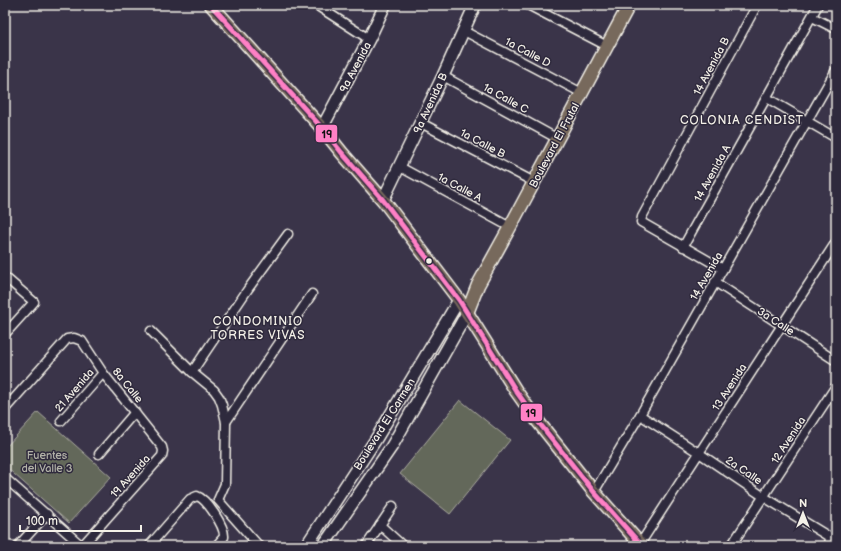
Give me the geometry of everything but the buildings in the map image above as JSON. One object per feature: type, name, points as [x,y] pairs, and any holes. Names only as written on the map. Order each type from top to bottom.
[{"type":"main road","name":"9a Avenida","points":[[322,128],[369,39],[385,5]]},
{"type":"main road","name":"9a Avenida B","points":[[383,200],[476,5]]},
{"type":"main road","name":"Boulevard El Frutal","points":[[467,314],[478,285],[629,5]]},
{"type":"main road","points":[[213,6],[322,128],[383,200],[458,300],[516,391],[536,419],[594,492],[641,545]]},
{"type":"main road","name":"Boulevard El Frutal","points":[[458,300],[478,285]]},
{"type":"main road","name":"Boulevard El Carmen","points":[[306,546],[376,439],[458,300]]},
{"type":"main road","name":"Boulevard El Carmen","points":[[323,546],[392,446],[467,314]]},
{"type":"street","points":[[316,5],[369,39]]},
{"type":"street","points":[[528,5],[607,46]]},
{"type":"street","name":"14 Avenida B","points":[[683,247],[641,222],[642,218],[757,5]]},
{"type":"street","name":"14 Avenida A","points":[[683,247],[818,5]]},
{"type":"street","points":[[812,17],[836,29]]},
{"type":"street","name":"1a Calle D","points":[[464,31],[582,93]]},
{"type":"street","name":"14 Avenida","points":[[594,492],[640,416],[836,70]]},
{"type":"street","name":"1a Calle C","points":[[443,76],[558,139]]},
{"type":"street","points":[[767,98],[836,138]]},
{"type":"street","name":"1a Calle B","points":[[421,123],[534,182]]},
{"type":"street","name":"1a Calle A","points":[[400,167],[510,227]]},
{"type":"street","points":[[192,372],[248,289],[288,234]]},
{"type":"street","name":"13 Avenida","points":[[641,545],[836,242]]},
{"type":"street","points":[[683,247],[723,269]]},
{"type":"street","points":[[5,277],[34,302],[5,334]]},
{"type":"street","name":"3a Calle","points":[[715,282],[836,361]]},
{"type":"street","points":[[226,422],[312,294]]},
{"type":"street","points":[[151,331],[192,372],[214,390],[219,397],[225,413],[226,422],[225,484],[218,500],[259,546]]},
{"type":"street","name":"8a Calle","points":[[5,409],[67,339],[74,338],[82,341],[103,373],[162,447],[162,456]]},
{"type":"street","name":"21 Avenida","points":[[61,421],[103,373]]},
{"type":"street","name":"12 Avenida","points":[[732,546],[836,386]]},
{"type":"street","points":[[99,454],[135,412]]},
{"type":"street","name":"2a Calle","points":[[640,416],[699,453],[764,497],[834,537]]},
{"type":"street","name":"19 Avenida","points":[[82,546],[162,456]]},
{"type":"street","points":[[6,481],[47,514],[82,546]]},
{"type":"street","points":[[149,546],[190,499],[197,496],[203,500],[224,529],[224,537],[216,546]]},
{"type":"street","points":[[366,546],[392,506]]},
{"type":"street","points":[[18,546],[47,514]]},
{"type":"street","points":[[380,525],[404,546]]},
{"type":"street","points":[[827,546],[834,537]]},
{"type":"green space","points":[[460,400],[510,440],[450,514],[400,474]]},
{"type":"green space","name":"Fuentes del Valle 3","points":[[38,412],[111,477],[69,523],[5,466],[5,448]]},
{"type":"transit line","name":"19","points":[[211,5],[322,128],[383,200],[459,300],[516,391],[536,419],[594,492],[642,546]]},
{"type":"district","name":"COLONIA CENDIST","points":[[742,120]]},
{"type":"district","name":"CONDOMINIO TORRES VIVAS","points":[[258,328]]}]
